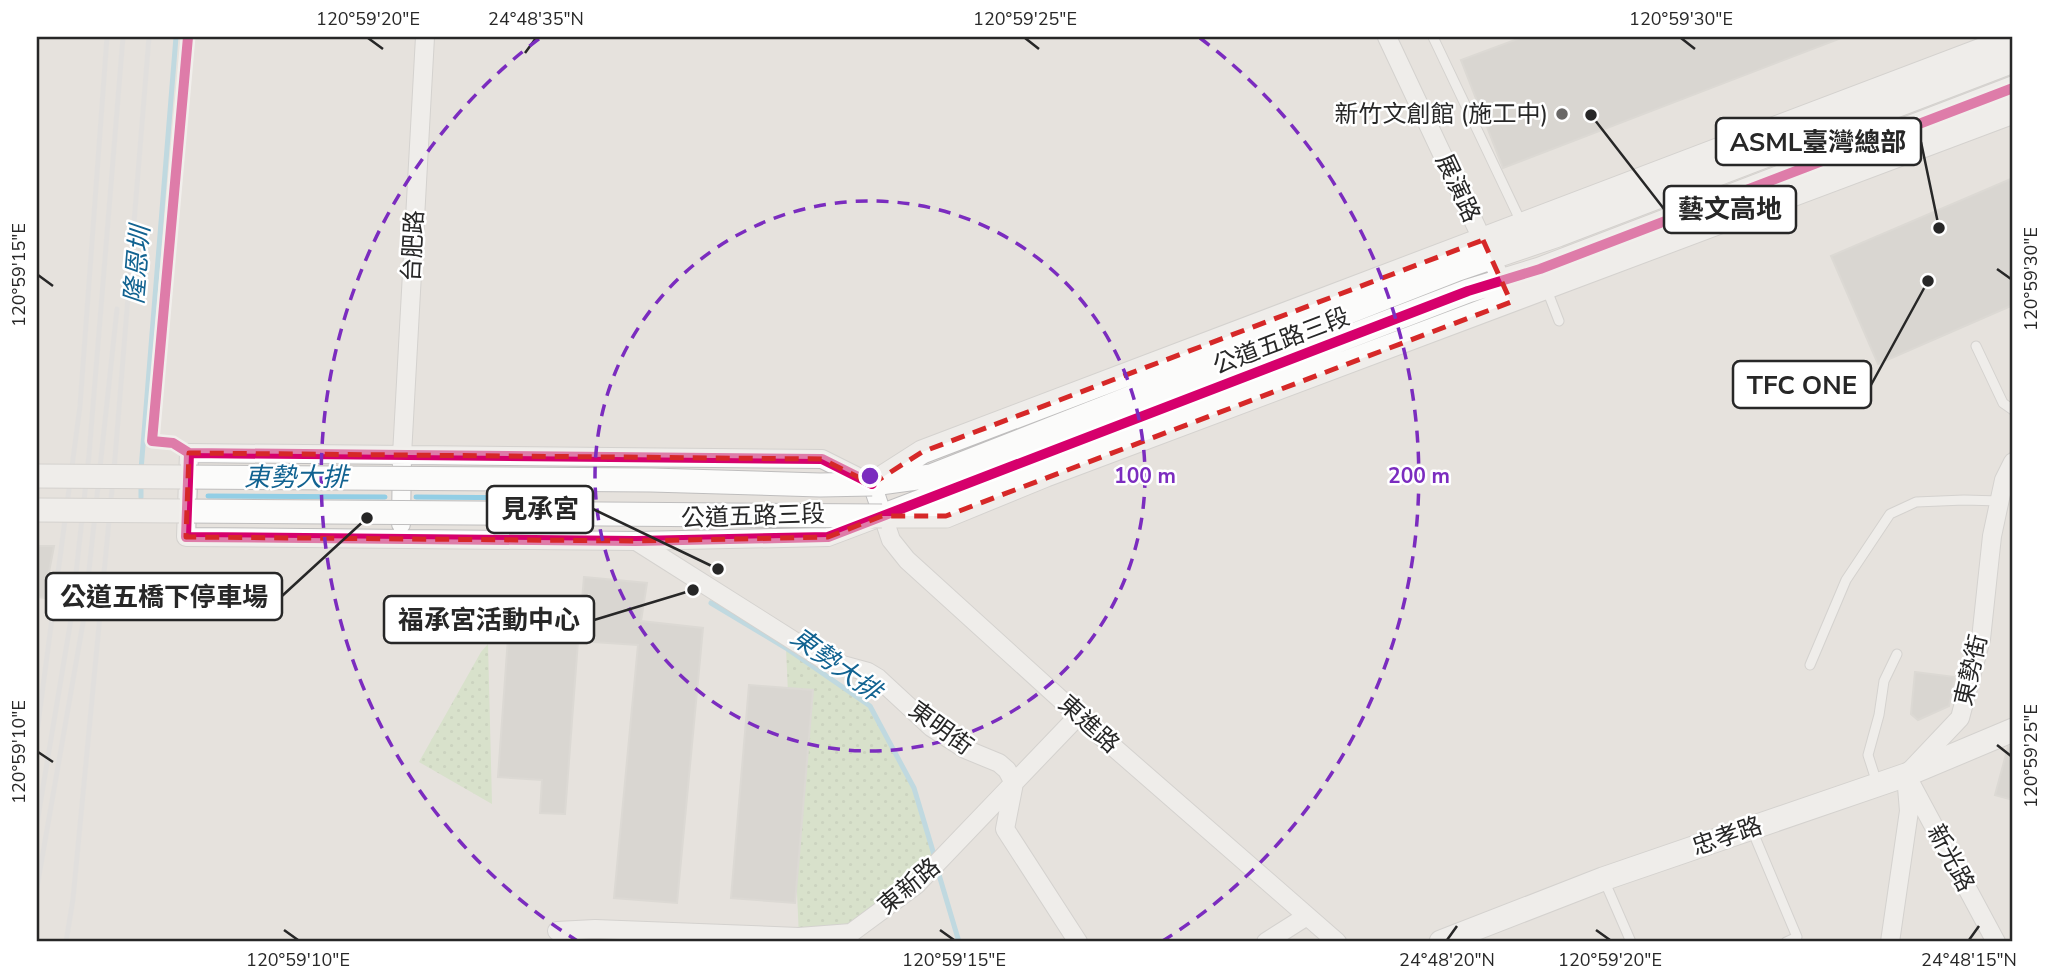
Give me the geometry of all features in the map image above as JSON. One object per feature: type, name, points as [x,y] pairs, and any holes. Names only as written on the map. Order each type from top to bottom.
[{"type":"street","name":"台肥路","points":[[401,538],[402,455],[425,37]]},
{"type":"street","name":"展演路","points":[[1387,37],[1506,291]]},
{"type":"street","name":"公道五路三段","points":[[1527,235],[2013,38]]},
{"type":"street","name":"公道五路三段","points":[[37,476],[637,480],[820,485],[872,484],[931,476],[1240,353],[1487,249],[2013,61]]},
{"type":"street","name":"公道五路三段","points":[[1543,279],[2013,88]]},
{"type":"street","name":"公道五路三段","points":[[872,484],[822,459],[189,453],[186,537],[636,541],[828,537],[1442,301],[1506,291],[1543,279],[2013,112]]},
{"type":"street","name":"東勢街","points":[[1906,775],[1960,718],[1981,639],[1992,536],[2004,480],[2013,462]]},
{"type":"street","name":"東進路","points":[[872,484],[891,540],[907,560],[1337,942]]},
{"type":"street","name":"公道五路三段","points":[[37,510],[882,516]]},
{"type":"street","name":"東明街","points":[[636,541],[824,660],[868,672],[878,678],[931,727],[974,753],[999,764],[1007,770],[1014,783]]},
{"type":"street","name":"東新路","points":[[558,931],[595,929],[799,940],[851,933],[916,885],[1079,715]]},
{"type":"street","name":"忠孝路","points":[[1441,942],[1603,879],[1906,775],[2013,730]]},
{"type":"street","points":[[1890,942],[1909,811],[1906,775]]},
{"type":"street","name":"新光路","points":[[1906,775],[1996,942]]},
{"type":"street","points":[[1014,783],[1005,829],[1078,942]]},
{"type":"street","points":[[1266,942],[1307,916]]},
{"type":"lane","points":[[1433,37],[1527,235],[1559,321]]},
{"type":"lane","points":[[1976,346],[2003,403],[2013,410]]},
{"type":"lane","points":[[1810,665],[1846,580],[1890,513],[1916,502],[2000,501]]},
{"type":"lane","points":[[1878,785],[1868,755],[1879,715],[1884,681],[1897,654]]},
{"type":"lane","points":[[1751,828],[1797,937],[1786,942]]},
{"type":"lane","points":[[1603,879],[1631,942]]},
{"type":"highlighted area","points":[[1483,240],[1511,302],[946,516],[882,516],[828,537],[636,541],[186,537],[189,453],[822,459],[872,484],[922,452]]},
{"type":"green space","points":[[488,644],[492,804],[419,762]]},
{"type":"green space","points":[[786,648],[870,706],[914,788],[936,863],[851,933],[799,937]]},
{"type":"building","name":"新竹文創館 (施工中)","points":[[1523,37],[1841,38],[1503,168],[1461,60]]},
{"type":"building","points":[[2013,178],[2013,305],[1878,364],[1831,256]]},
{"type":"building","points":[[37,546],[54,546],[44,598],[37,597]]},
{"type":"building","points":[[584,577],[647,583],[641,621],[703,628],[677,903],[614,898],[638,645],[578,641],[565,814],[540,813],[542,780],[498,777],[511,596],[582,601]]},
{"type":"building","points":[[1915,672],[1955,677],[1949,706],[1918,720],[1911,714]]},
{"type":"building","points":[[749,685],[813,690],[795,903],[731,898]]},
{"type":"building","points":[[2013,745],[2013,800],[1995,795],[2008,747]]},
{"type":"waterway","name":"隆恩圳","points":[[141,470],[176,37]]},
{"type":"waterway","name":"隆恩圳","points":[[141,483],[141,497]]},
{"type":"waterway","name":"東勢大排","points":[[208,496],[385,497]]},
{"type":"waterway","name":"東勢大排","points":[[416,497],[547,498]]},
{"type":"waterway","name":"東勢大排","points":[[711,603],[786,648],[870,706],[914,788],[935,858]]},
{"type":"waterway","name":"東勢大排","points":[[937,868],[959,942]]},
{"type":"railway","points":[[37,732],[80,406],[107,37]]},
{"type":"railway","points":[[37,823],[71,619],[89,455],[123,37]]},
{"type":"railway","points":[[66,942],[73,899],[115,458],[149,37]]},
{"type":"railway","points":[[37,887],[84,617],[117,309]]},
{"type":"cycle path","points":[[188,37],[152,441],[173,443],[189,453],[822,459],[872,484]]},
{"type":"cycle path","points":[[189,453],[186,537],[636,541],[828,537],[1468,291],[1540,269],[2013,88]]},
{"type":"place","name":"新竹文創館 (施工中)","points":[[1562,114]]},
{"type":"place","name":"藝文高地","points":[[1591,115]]},
{"type":"place","name":"ASML臺灣總部","points":[[1939,228]]},
{"type":"place","name":"TFC ONE","points":[[1928,281]]},
{"type":"place","name":"公道五橋下停車場","points":[[367,518]]},
{"type":"place","name":"見承宮","points":[[718,569]]},
{"type":"place","name":"福承宮活動中心","points":[[693,590]]}]
